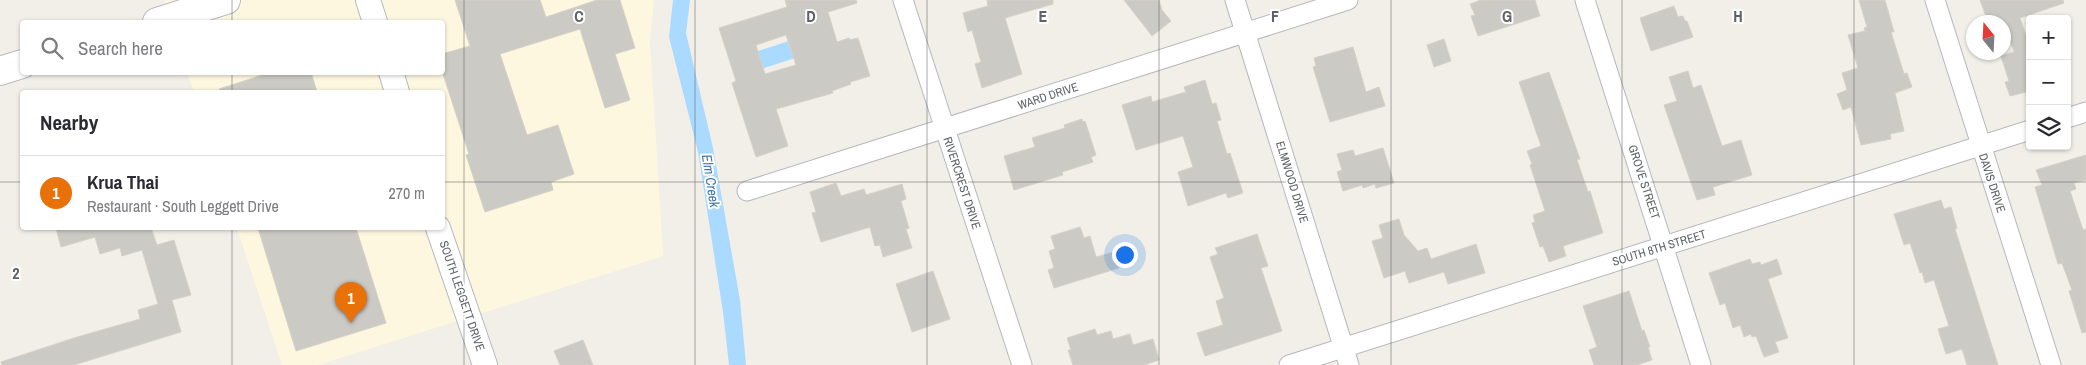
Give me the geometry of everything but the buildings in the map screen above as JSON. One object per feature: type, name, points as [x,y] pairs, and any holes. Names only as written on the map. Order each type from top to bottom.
[{"type":"main road","points":[[163,20],[226,0]]},
{"type":"main road","points":[[0,71],[20,65]]},
{"type":"street","points":[[368,0],[374,20]]},
{"type":"street","name":"RIVERCREST DRIVE","points":[[903,0],[1022,365]]},
{"type":"street","name":"ELMWOOD DRIVE","points":[[1235,0],[1346,356]]},
{"type":"street","name":"WARD DRIVE","points":[[747,191],[1348,0]]},
{"type":"street","name":"GROVE STREET","points":[[1585,0],[1665,246],[1701,365]]},
{"type":"street","name":"DAVIS DRIVE","points":[[1935,0],[2051,365]]},
{"type":"street","points":[[391,75],[396,90]]},
{"type":"street","points":[[2071,117],[2086,112]]},
{"type":"street","name":"SOUTH 8TH STREET","points":[[1289,365],[1346,356],[1665,246],[2026,131]]},
{"type":"street","name":"SOUTH LEGGETT DRIVE","points":[[439,230],[485,365]]},
{"type":"shaded area","points":[[164,0],[654,0],[650,41],[663,256],[318,365],[282,365],[238,230],[445,230],[445,90],[193,90],[188,75],[445,75],[445,20],[170,20]]},
{"type":"water","name":"Elm Creek","points":[[673,0],[690,0],[686,33],[713,148],[740,300],[746,365],[729,365],[723,312],[698,152],[669,37]]},
{"type":"water","points":[[789,41],[795,58],[758,70],[752,53]]},
{"type":"place","name":"Krua Thai","points":[[351,323]]}]
